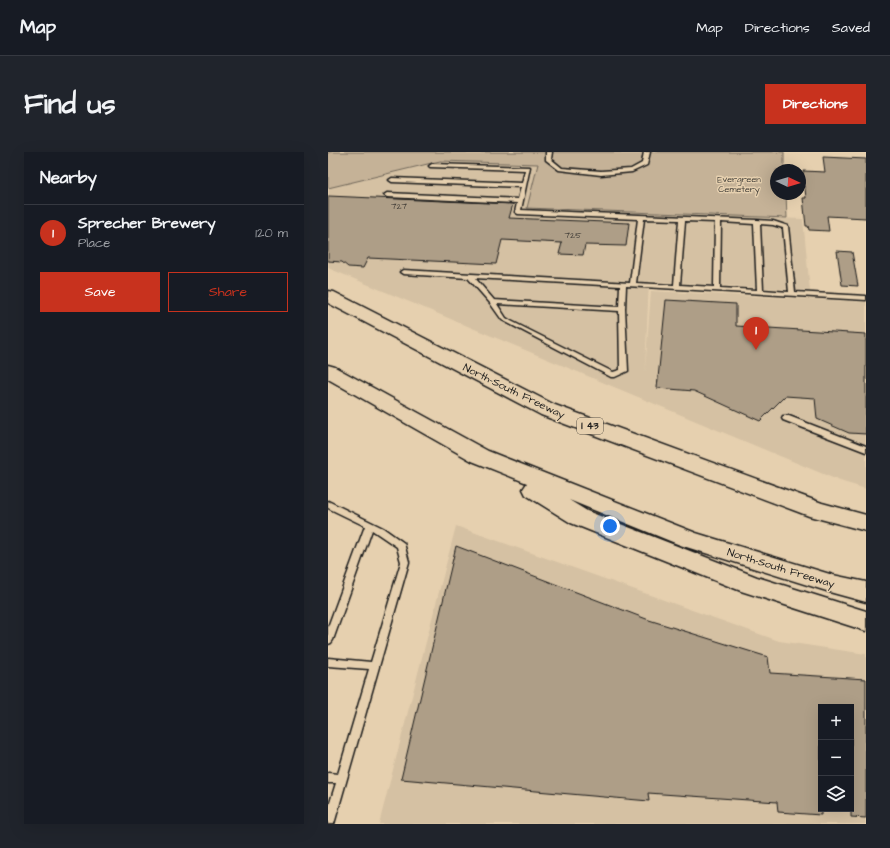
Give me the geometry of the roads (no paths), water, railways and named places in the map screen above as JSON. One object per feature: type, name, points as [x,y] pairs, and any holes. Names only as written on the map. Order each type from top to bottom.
[{"type":"highway","name":"North-South Freeway","points":[[328,296],[548,410],[817,510],[866,523]]},
{"type":"highway","name":"North-South Freeway","points":[[328,371],[480,456],[688,539],[833,584],[866,592]]},
{"type":"highway","points":[[480,456],[579,517],[750,584],[866,621]]},
{"type":"lane","points":[[550,152],[548,159],[561,169],[601,173],[632,170],[645,164],[647,152]]},
{"type":"lane","points":[[432,166],[528,168],[518,212],[777,223],[786,228],[792,293]]},
{"type":"lane","points":[[392,180],[524,185]]},
{"type":"lane","points":[[387,196],[521,200]]},
{"type":"lane","points":[[633,284],[641,217]]},
{"type":"lane","points":[[677,287],[682,219]]},
{"type":"lane","points":[[717,289],[718,220]]},
{"type":"lane","points":[[757,222],[760,292]]},
{"type":"lane","points":[[403,272],[866,298]]},
{"type":"lane","points":[[470,276],[504,319],[613,375],[624,371],[622,309],[623,284]]},
{"type":"lane","points":[[492,302],[622,309]]},
{"type":"lane","points":[[786,418],[866,449]]},
{"type":"lane","points":[[328,504],[370,525],[401,545],[405,562],[329,824]]},
{"type":"lane","points":[[328,640],[370,525]]},
{"type":"lane","points":[[328,662],[375,666]]},
{"type":"lane","points":[[328,778],[342,779]]},
{"type":"place","name":"Sprecher Brewery","points":[[756,350]]},
{"type":"park label","name":"Evergreen Cemetery","points":[[739,184]]}]
